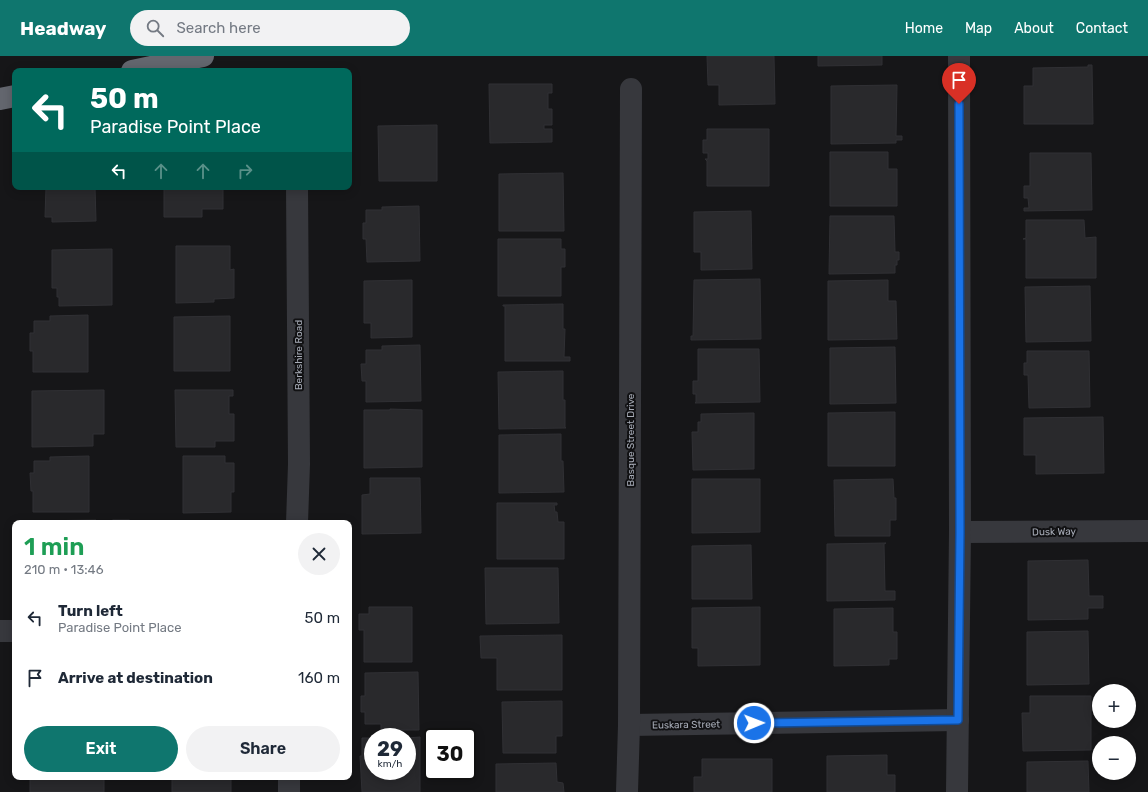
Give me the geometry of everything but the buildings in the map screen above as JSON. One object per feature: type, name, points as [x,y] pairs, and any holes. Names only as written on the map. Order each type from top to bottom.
[{"type":"highway","points":[[146,68],[203,56]]},
{"type":"highway","points":[[0,99],[12,97]]},
{"type":"street","points":[[958,792],[960,532],[959,56]]},
{"type":"street","name":"Basque Street Drive","points":[[627,792],[629,725],[630,89]]},
{"type":"street","name":"Berkshire Road","points":[[297,190],[299,464],[297,520]]},
{"type":"street","name":"Dusk Way","points":[[960,532],[1148,531]]},
{"type":"street","points":[[0,631],[12,631]]},
{"type":"street","name":"Euskara Street","points":[[629,725],[958,720]]},
{"type":"street","points":[[289,780],[289,792]]},
{"type":"route","points":[[754,723],[958,720],[960,532],[959,104]]}]
